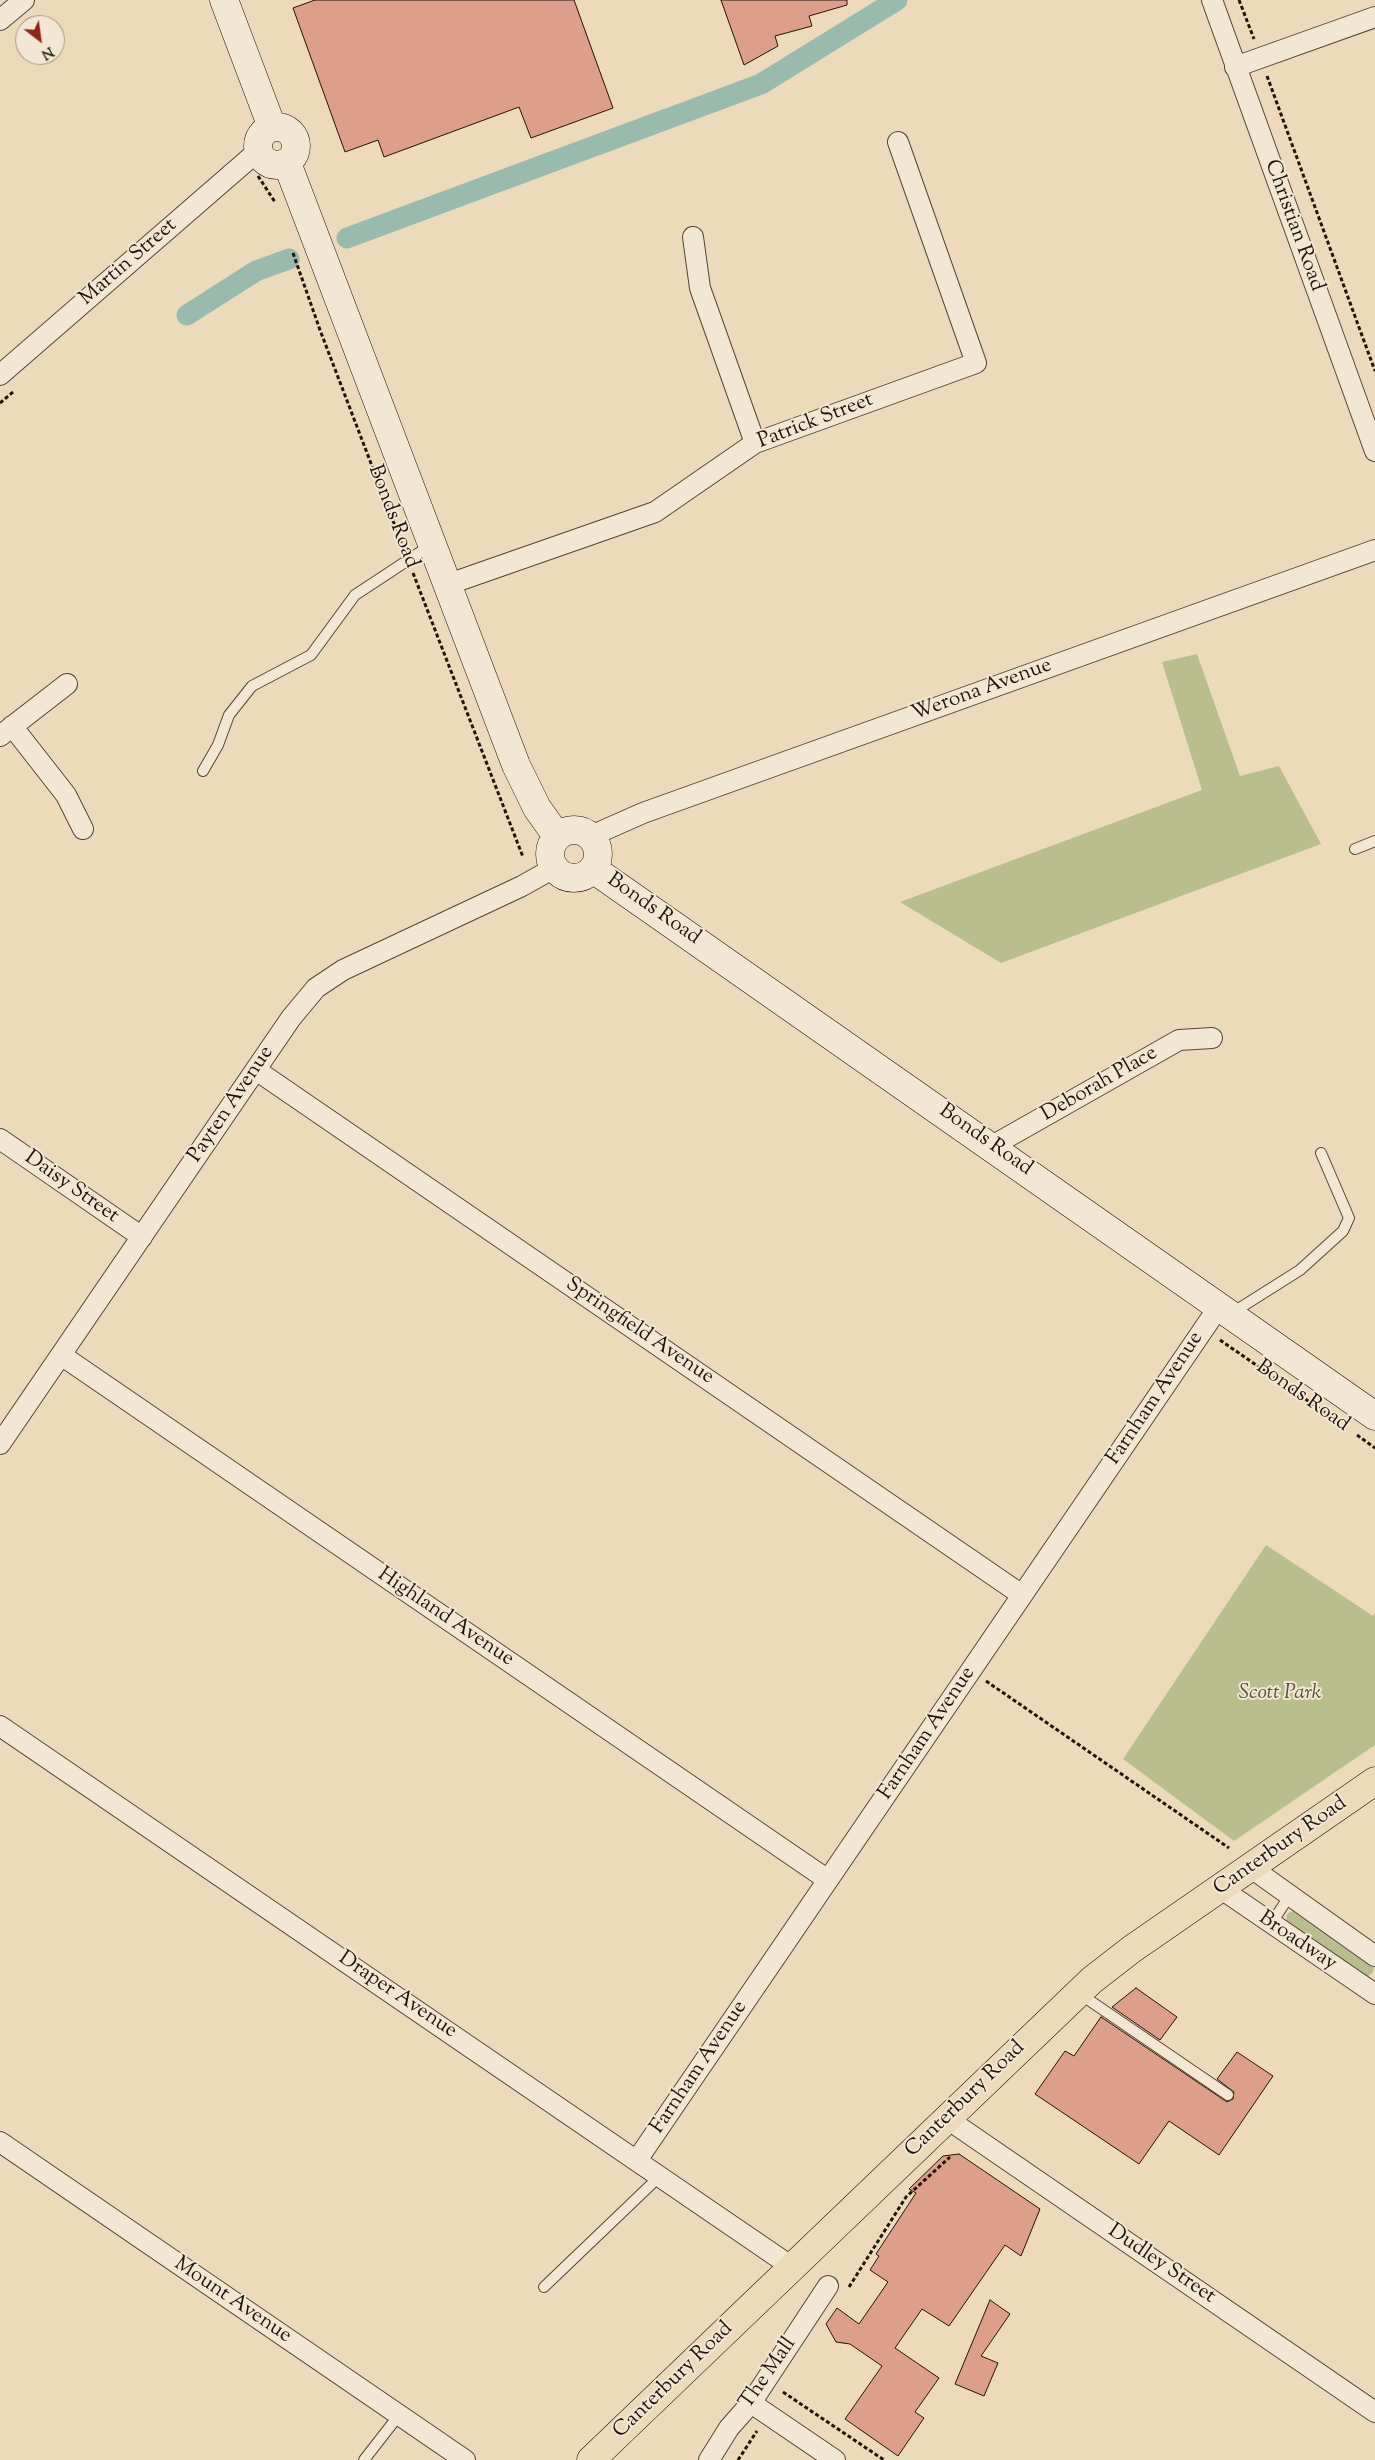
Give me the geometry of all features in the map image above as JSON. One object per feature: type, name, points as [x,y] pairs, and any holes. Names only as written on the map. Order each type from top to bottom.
[{"type":"highway","name":"Canterbury Road","points":[[592,2460],[1078,1993],[1132,1949],[1375,1781]]},
{"type":"main road","points":[[224,0],[272,127]]},
{"type":"main road","points":[[272,127],[284,128],[294,136],[296,141],[295,154],[287,163],[281,165],[268,164],[258,151],[259,138],[272,127]]},
{"type":"main road","name":"Bonds Road","points":[[287,163],[449,584],[516,765],[537,808],[557,836]]},
{"type":"main road","points":[[571,830],[578,830],[591,836],[598,848],[598,856],[593,869],[581,877],[573,878],[559,874],[550,862],[550,848],[557,836],[571,830]]},
{"type":"main road","name":"Bonds Road","points":[[593,869],[992,1146],[1217,1317],[1375,1416]]},
{"type":"street","points":[[0,20],[24,0]]},
{"type":"street","name":"Christian Road","points":[[1212,0],[1375,451]]},
{"type":"street","points":[[1235,67],[1375,17]]},
{"type":"street","name":"Patrick Street","points":[[449,584],[655,512],[755,443],[976,363],[898,142]]},
{"type":"street","name":"Martin Street","points":[[0,375],[258,151]]},
{"type":"street","points":[[694,237],[700,288],[755,443]]},
{"type":"street","name":"Werona Avenue","points":[[591,836],[643,813],[1375,550]]},
{"type":"street","points":[[67,684],[6,731],[66,795],[83,829]]},
{"type":"street","name":"Payten Avenue","points":[[0,1444],[305,999],[331,977],[522,886],[554,868]]},
{"type":"street","name":"Deborah Place","points":[[992,1146],[1180,1040],[1212,1038]]},
{"type":"street","name":"Springfield Avenue","points":[[256,1070],[1022,1595]]},
{"type":"street","name":"Daisy Street","points":[[0,1139],[142,1237]]},
{"type":"street","name":"Farnham Avenue","points":[[637,2160],[1022,1595],[1217,1317]]},
{"type":"street","name":"Highland Avenue","points":[[61,1355],[828,1880]]},
{"type":"street","name":"Draper Avenue","points":[[0,1726],[637,2160],[792,2268]]},
{"type":"street","name":"Broadway","points":[[1250,1867],[1375,1956]]},
{"type":"street","name":"Broadway","points":[[1220,1888],[1375,1994]]},
{"type":"street","name":"Dudley Street","points":[[946,2118],[1375,2412]]},
{"type":"street","name":"Mount Avenue","points":[[0,2142],[465,2460]]},
{"type":"street","name":"The Mall","points":[[709,2460],[729,2428],[751,2403],[828,2286]]},
{"type":"street","points":[[751,2403],[835,2460]]},
{"type":"lane","points":[[203,771],[218,745],[229,715],[252,686],[311,656],[355,595],[433,544]]},
{"type":"lane","points":[[1355,848],[1375,841]]},
{"type":"lane","points":[[1217,1317],[1300,1270],[1343,1231],[1349,1218],[1321,1153]]},
{"type":"lane","points":[[1271,1924],[1290,1896]]},
{"type":"lane","points":[[1078,1993],[1228,2094]]},
{"type":"lane","points":[[544,2287],[660,2176]]},
{"type":"lane","points":[[364,2460],[399,2415]]},
{"type":"path","points":[[1240,0],[1375,372]]},
{"type":"path","points":[[260,178],[276,204]]},
{"type":"path","name":"Bonds Road","points":[[292,248],[320,330],[523,856]]},
{"type":"path","name":"Bonds Road","points":[[1217,1317],[1342,1425]]},
{"type":"path","name":"Bonds Road","points":[[1351,1431],[1375,1448]]},
{"type":"path","points":[[971,1671],[1230,1848]]},
{"type":"path","points":[[906,2197],[950,2157]]},
{"type":"path","points":[[782,2392],[884,2460]]},
{"type":"green space","points":[[1197,654],[1240,776],[1279,766],[1321,844],[1001,963],[900,902],[1202,790],[1162,662]]},
{"type":"green space","name":"Scott Park","points":[[1266,1545],[1373,1616],[1375,1613],[1375,1745],[1234,1841],[1123,1759]]},
{"type":"green space","points":[[1295,1910],[1374,1965],[1373,1972],[1367,1977],[1286,1922],[1287,1914]]},
{"type":"building","points":[[315,0],[574,0],[613,108],[531,138],[519,107],[384,157],[378,140],[345,152],[293,8]]},
{"type":"building","points":[[721,0],[847,0],[847,5],[809,16],[812,26],[775,36],[778,46],[744,65]]},
{"type":"building","points":[[1136,1988],[1177,2017],[1160,2040],[1112,2007]]},
{"type":"building","points":[[1101,2017],[1227,2102],[1233,2099],[1234,2092],[1217,2079],[1237,2052],[1273,2076],[1219,2155],[1169,2121],[1139,2164],[1035,2094],[1065,2051],[1074,2056]]},
{"type":"building","points":[[959,2154],[1040,2209],[1021,2256],[1005,2245],[949,2326],[922,2309],[895,2348],[939,2378],[915,2412],[924,2418],[898,2456],[845,2419],[882,2366],[850,2344],[836,2342],[826,2324],[837,2308],[859,2324],[888,2282],[870,2270],[879,2256],[876,2254],[916,2193],[909,2189],[943,2156]]},
{"type":"building","points":[[990,2300],[1010,2314],[981,2356],[998,2363],[984,2396],[955,2384]]},
{"type":"waterway","points":[[347,238],[761,84],[897,0]]},
{"type":"waterway","points":[[187,315],[256,271],[289,259]]}]
